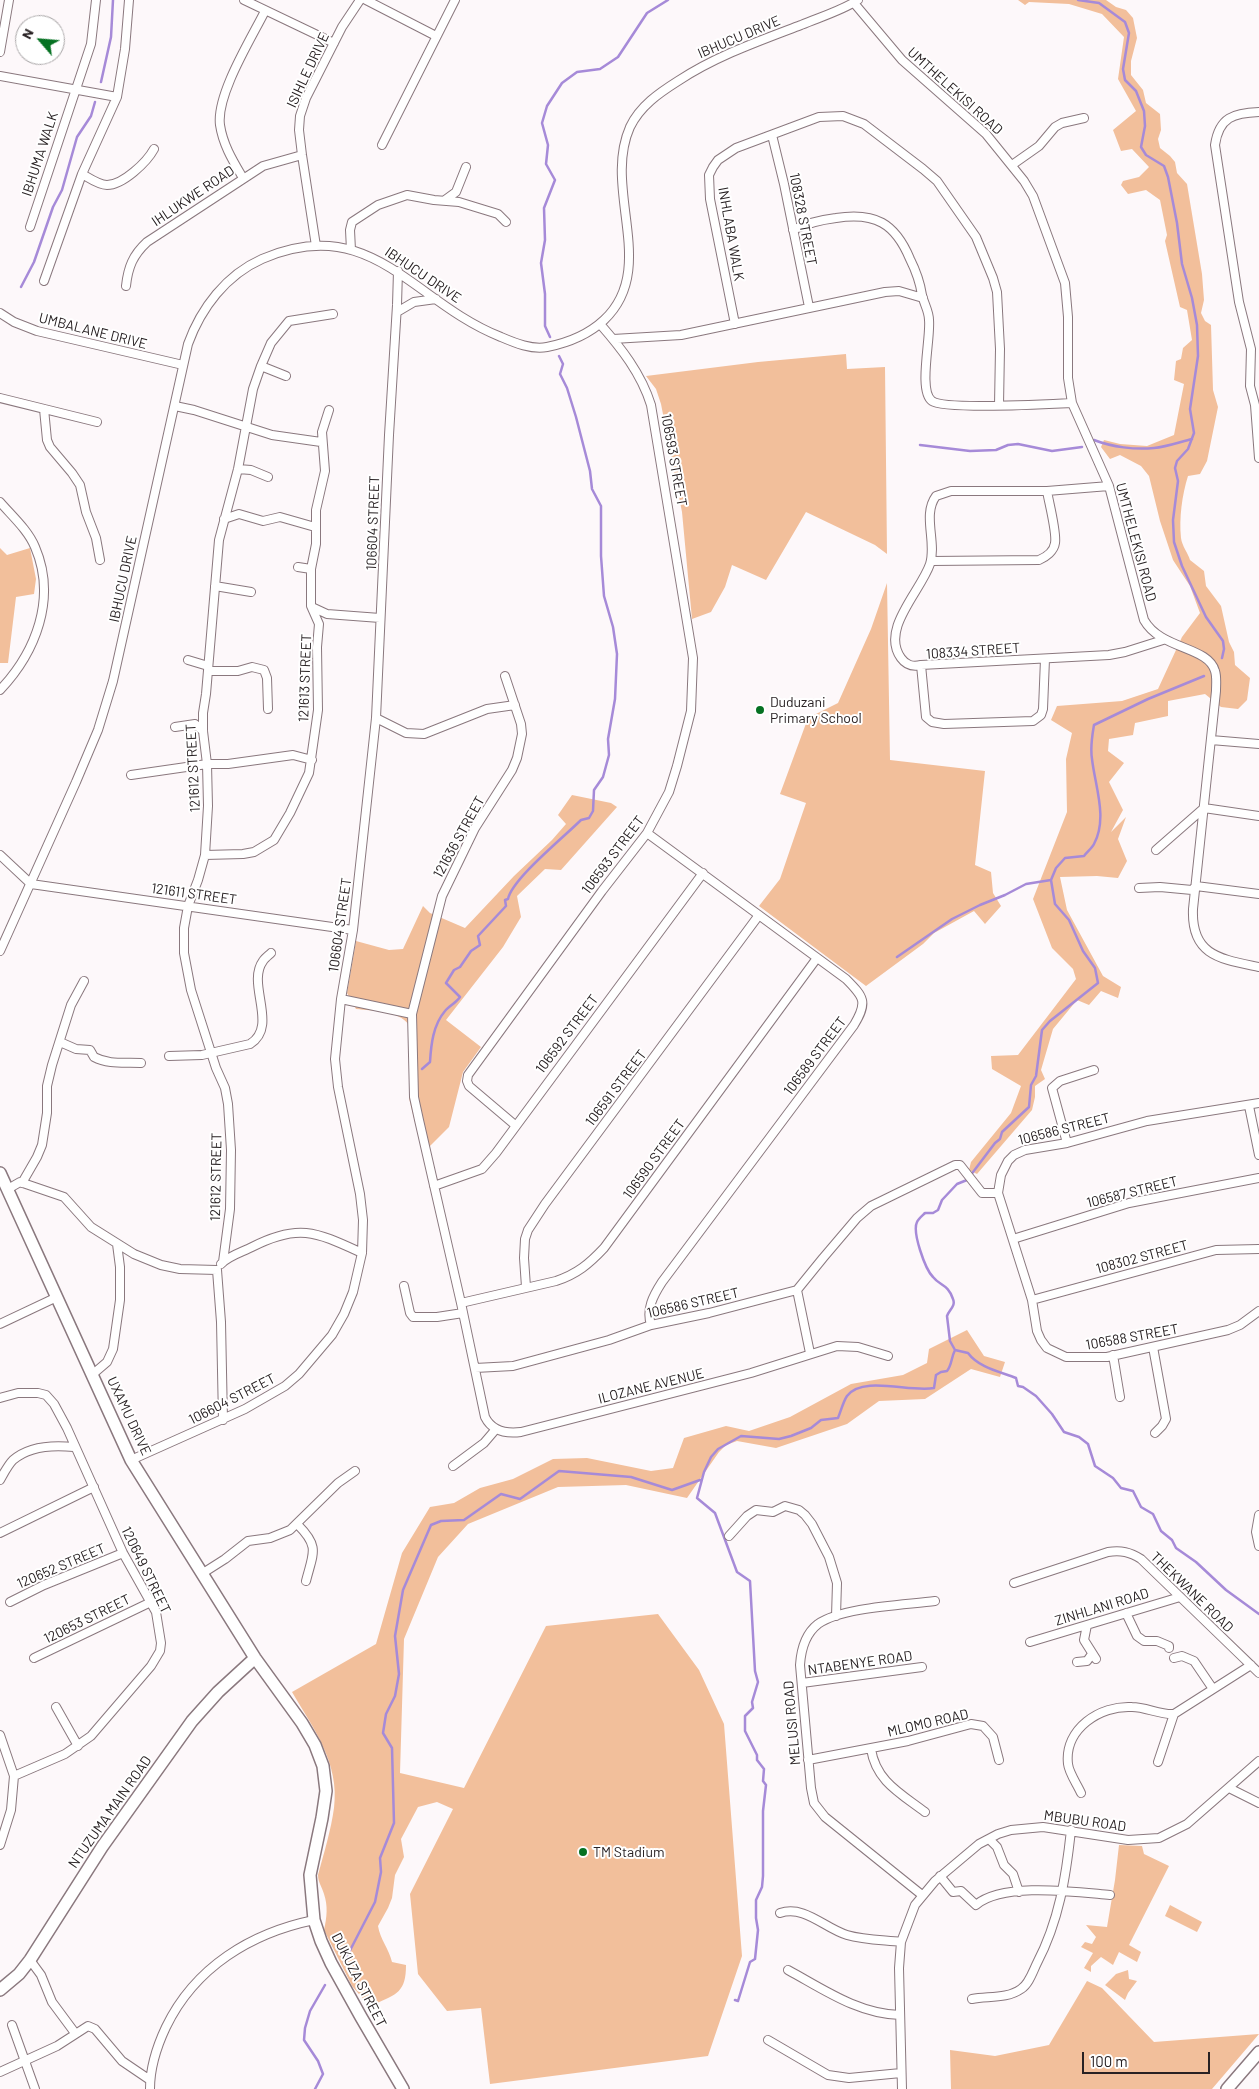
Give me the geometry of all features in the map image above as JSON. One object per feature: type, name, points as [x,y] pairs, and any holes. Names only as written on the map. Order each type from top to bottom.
[{"type":"main road","name":"UXAMU DRIVE","points":[[0,1173],[131,1460],[255,1658]]},
{"type":"main road","name":"DUKUZA STREET","points":[[255,1658],[302,1723],[315,1745],[323,1766],[324,1800],[310,1875],[314,1920],[321,1941],[372,2037],[403,2089]]},
{"type":"main road","name":"NTUZUMA MAIN ROAD","points":[[0,1990],[19,1974],[30,1960],[102,1847],[192,1721],[218,1692],[255,1658]]},
{"type":"main road","points":[[1227,2089],[1257,2057]]},
{"type":"street","points":[[0,52],[10,0]]},
{"type":"street","name":"IBHUMA WALK","points":[[30,227],[74,89],[91,44],[96,0]]},
{"type":"street","points":[[44,281],[82,174],[117,97],[125,49],[129,0]]},
{"type":"street","points":[[244,0],[334,43]]},
{"type":"street","name":"ISIHLE DRIVE","points":[[316,246],[299,130],[301,110],[334,43],[360,0]]},
{"type":"street","points":[[366,0],[436,36]]},
{"type":"street","points":[[382,145],[455,0]]},
{"type":"street","name":"UMTHELEKISI ROAD","points":[[856,1],[893,51],[986,134],[1012,165],[1033,196],[1065,283],[1068,317],[1068,378],[1072,404],[1109,486],[1144,620],[1153,633],[1163,640],[1206,657],[1213,666],[1216,680],[1193,922],[1197,939],[1202,946],[1214,955],[1259,967]]},
{"type":"street","name":"IBHUCU DRIVE","points":[[0,950],[94,739],[114,681],[183,365],[192,334],[214,296],[231,279],[251,265],[270,256],[295,249],[316,246],[351,250],[372,256],[398,271],[436,299],[495,335],[528,346],[544,348],[583,335],[600,324],[613,310],[621,298],[629,276],[630,254],[621,169],[628,133],[640,111],[662,90],[707,63],[856,1]]},
{"type":"street","points":[[242,178],[225,145],[220,124],[221,106],[231,80],[265,11]]},
{"type":"street","points":[[0,76],[117,97]]},
{"type":"street","points":[[1259,112],[1236,114],[1228,119],[1220,127],[1215,145],[1239,302],[1251,349],[1250,386],[1255,405],[1259,458]]},
{"type":"street","name":"INHLABA WALK","points":[[735,324],[710,199],[709,176],[718,160],[736,148],[819,117],[836,115],[854,119],[864,124],[923,169],[940,185],[976,237],[993,278],[998,298],[1000,349],[999,405]]},
{"type":"street","points":[[1012,165],[1039,146],[1055,127],[1062,123],[1084,118]]},
{"type":"street","name":"108328 STREET","points":[[772,135],[809,308]]},
{"type":"street","points":[[82,174],[99,183],[112,184],[138,169],[154,149]]},
{"type":"street","name":"IHLUKWE ROAD","points":[[126,286],[129,266],[138,250],[148,242],[242,178],[263,166],[302,155]]},
{"type":"street","points":[[445,200],[456,192],[466,167]]},
{"type":"street","points":[[351,250],[351,224],[378,205],[409,194],[434,200],[459,202],[498,214],[506,222]]},
{"type":"street","points":[[793,230],[809,223],[845,216],[865,216],[879,220],[898,235],[921,285],[923,298],[928,307],[925,381],[928,398],[933,402],[942,405],[1072,404]]},
{"type":"street","name":"106604 STREET","points":[[131,1460],[223,1420],[270,1396],[285,1386],[315,1356],[344,1314],[353,1292],[362,1253],[363,1220],[360,1194],[336,1071],[336,1038],[353,930],[376,718],[398,271]]},
{"type":"street","points":[[613,340],[681,335],[889,291],[899,291],[923,298]]},
{"type":"street","points":[[397,312],[414,302],[436,299]]},
{"type":"street","name":"UMBALANE DRIVE","points":[[0,313],[14,322],[37,332],[183,365]]},
{"type":"street","name":"121612 STREET","points":[[223,1262],[230,1209],[230,1137],[225,1088],[211,1053],[187,973],[184,953],[184,928],[188,906],[205,855],[208,806],[203,713],[216,558],[224,519],[238,469],[253,389],[271,343],[289,321],[333,314]]},
{"type":"street","name":"106593 STREET","points":[[515,1125],[469,1086],[468,1075],[602,891],[647,833],[669,792],[691,711],[693,658],[651,405],[640,378],[600,324]]},
{"type":"street","points":[[261,366],[286,376]]},
{"type":"street","points":[[0,398],[97,422]]},
{"type":"street","points":[[175,406],[194,410],[272,435],[321,442]]},
{"type":"street","points":[[44,409],[47,440],[50,447],[80,484],[86,512],[96,538],[100,560]]},
{"type":"street","name":"121613 STREET","points":[[205,855],[254,852],[274,840],[299,796],[309,773],[318,710],[316,654],[319,624],[311,606],[312,569],[316,544],[315,527],[318,498],[325,471],[325,451],[321,442],[322,432],[329,410]]},
{"type":"street","points":[[238,469],[251,470],[268,477]]},
{"type":"street","points":[[920,666],[914,667],[906,664],[900,656],[896,648],[896,631],[902,614],[921,584],[931,560],[930,506],[938,494],[970,490],[1047,492],[1109,486]]},
{"type":"street","points":[[931,560],[1039,560],[1043,558],[1051,551],[1055,542],[1047,492]]},
{"type":"street","points":[[0,502],[35,546],[41,564],[43,610],[31,647],[14,676],[0,690]]},
{"type":"street","points":[[224,519],[239,514],[249,515],[263,521],[282,517],[315,527]]},
{"type":"street","points":[[298,567],[312,569]]},
{"type":"street","points":[[215,586],[251,592]]},
{"type":"street","points":[[311,606],[327,614],[380,618]]},
{"type":"street","points":[[319,624],[327,614]]},
{"type":"street","name":"108334 STREET","points":[[1045,659],[1043,709],[1041,715],[1033,721],[944,724],[930,721],[925,715],[920,666],[935,663],[1109,655],[1163,640]]},
{"type":"street","points":[[188,660],[208,668],[238,671],[252,667],[264,670],[267,678],[268,709]]},
{"type":"street","name":"121636 STREET","points":[[412,1014],[442,896],[475,828],[512,770],[517,758],[522,734],[521,724],[505,676]]},
{"type":"street","points":[[376,718],[406,733],[424,734],[482,711],[515,705]]},
{"type":"street","points":[[175,727],[194,724],[203,732]]},
{"type":"street","points":[[1211,740],[1259,744]]},
{"type":"street","points":[[131,775],[207,764],[228,764],[293,755],[312,760]]},
{"type":"street","points":[[1156,850],[1204,808],[1259,816]]},
{"type":"street","name":"106589 STREET","points":[[647,833],[846,979],[858,991],[863,1000],[862,1013],[662,1282],[655,1293],[650,1307],[649,1320],[651,1325]]},
{"type":"street","points":[[0,855],[31,884]]},
{"type":"street","name":"106592 STREET","points":[[434,1186],[482,1169],[507,1139],[515,1125],[703,873]]},
{"type":"street","name":"121611 STREET","points":[[31,884],[353,930]]},
{"type":"street","points":[[1139,888],[1160,887],[1192,890],[1196,886],[1259,894]]},
{"type":"street","name":"106591 STREET","points":[[526,1287],[523,1247],[528,1230],[545,1204],[759,915]]},
{"type":"street","points":[[169,1056],[190,1057],[211,1053],[250,1044],[256,1039],[263,1022],[258,986],[260,972],[262,962],[271,953]]},
{"type":"street","name":"106590 STREET","points":[[461,1303],[556,1281],[571,1276],[588,1265],[604,1248],[817,958]]},
{"type":"street","points":[[8,1189],[22,1183],[42,1145],[47,1112],[48,1086],[71,1005],[84,981]]},
{"type":"street","points":[[341,999],[412,1014],[414,1097],[485,1417],[488,1423],[496,1429],[491,1436],[453,1466]]},
{"type":"street","points":[[60,1042],[76,1049],[90,1050],[94,1057],[102,1060],[115,1063],[141,1063]]},
{"type":"street","points":[[1067,1143],[1052,1088],[1060,1081],[1094,1070]]},
{"type":"street","name":"106586 STREET","points":[[998,1193],[1000,1175],[1008,1162],[1014,1155],[1025,1150],[1067,1143],[1147,1121],[1259,1103]]},
{"type":"street","points":[[1249,1106],[1259,1155]]},
{"type":"street","points":[[810,1352],[797,1290],[858,1218],[871,1206],[955,1165],[960,1165],[982,1193],[998,1193]]},
{"type":"street","name":"106587 STREET","points":[[1013,1238],[1129,1203],[1259,1178]]},
{"type":"street","points":[[22,1183],[64,1197],[91,1227],[116,1244],[161,1265],[180,1269],[217,1270]]},
{"type":"street","name":"106588 STREET","points":[[998,1193],[1032,1300],[1037,1331],[1041,1340],[1048,1348],[1066,1357],[1085,1358],[1113,1355],[1228,1330],[1240,1325],[1259,1311]]},
{"type":"street","points":[[223,1420],[222,1348],[217,1270],[223,1262],[275,1236],[295,1232],[306,1232],[324,1236],[362,1253]]},
{"type":"street","points":[[92,1374],[107,1362],[113,1349],[120,1300],[120,1267],[116,1244]]},
{"type":"street","name":"108302 STREET","points":[[1032,1300],[1216,1250],[1259,1249]]},
{"type":"street","points":[[404,1286],[410,1313],[413,1317],[437,1317],[463,1313]]},
{"type":"street","name":"106586 STREET","points":[[475,1368],[513,1366],[609,1340],[651,1325],[797,1290]]},
{"type":"street","points":[[0,1324],[57,1297]]},
{"type":"street","name":"ILOZANE AVENUE","points":[[496,1429],[504,1433],[521,1432],[733,1378],[810,1352],[837,1346],[849,1346],[888,1356]]},
{"type":"street","points":[[1153,1347],[1166,1419],[1155,1433]]},
{"type":"street","points":[[1113,1355],[1120,1397]]},
{"type":"street","name":"120649 STREET","points":[[0,1398],[32,1392],[46,1395],[54,1404],[123,1553],[156,1612],[161,1643],[156,1660],[113,1712],[90,1736],[78,1746],[46,1764],[14,1776]]},
{"type":"street","points":[[0,1480],[12,1461],[20,1454],[41,1448],[74,1447]]},
{"type":"street","points":[[203,1573],[225,1560],[248,1541],[281,1535],[298,1525],[338,1484],[355,1471]]},
{"type":"street","points":[[0,1533],[94,1487]]},
{"type":"street","points":[[729,1536],[747,1516],[756,1510],[773,1512],[785,1506],[799,1510],[812,1524],[834,1570],[837,1583],[836,1616]]},
{"type":"street","points":[[1259,1515],[1256,1532],[1259,1546]]},
{"type":"street","points":[[298,1525],[309,1536],[314,1546],[306,1581]]},
{"type":"street","name":"THEKWANE ROAD","points":[[1014,1583],[1100,1554],[1124,1551],[1141,1559],[1259,1673]]},
{"type":"street","name":"120652 STREET","points":[[10,1602],[44,1585],[123,1553]]},
{"type":"street","name":"ZINHLANI ROAD","points":[[1030,1642],[1180,1597]]},
{"type":"street","name":"MELUSI ROAD","points":[[922,1895],[824,1817],[814,1802],[808,1760],[800,1665],[801,1650],[812,1630],[819,1624],[848,1613],[935,1601]]},
{"type":"street","name":"120653 STREET","points":[[34,1658],[151,1602]]},
{"type":"street","points":[[1126,1613],[1137,1636],[1144,1641],[1157,1641],[1169,1646],[1169,1648]]},
{"type":"street","points":[[1084,1640],[1087,1625]]},
{"type":"street","points":[[1075,1628],[1094,1656],[1087,1661],[1077,1662]]},
{"type":"street","points":[[1174,1658],[1182,1656],[1194,1662],[1213,1689]]},
{"type":"street","points":[[1158,1762],[1174,1714],[1251,1666]]},
{"type":"street","name":"NTABENYE ROAD","points":[[802,1683],[922,1667]]},
{"type":"street","points":[[1080,1793],[1068,1765],[1069,1746],[1074,1734],[1084,1723],[1108,1710],[1130,1706],[1174,1714]]},
{"type":"street","points":[[56,1707],[78,1746]]},
{"type":"street","name":"MLOMO ROAD","points":[[808,1760],[871,1749],[965,1725],[977,1724],[983,1726],[993,1736],[999,1760]]},
{"type":"street","points":[[0,1735],[14,1776],[11,1810],[0,1845]]},
{"type":"street","name":"MLOMO ROAD","points":[[871,1749],[873,1761],[880,1776],[925,1812]]},
{"type":"street","name":"MBUBU ROAD","points":[[902,2089],[901,1942],[910,1916],[922,1895],[940,1876],[979,1844],[1011,1830],[1026,1827],[1071,1830],[1128,1840],[1159,1838],[1187,1824],[1259,1761]]},
{"type":"street","points":[[1229,1788],[1259,1804]]},
{"type":"street","points":[[972,1999],[1000,1997],[1021,1989],[1028,1981],[1050,1935],[1059,1910],[1071,1830]]},
{"type":"street","points":[[989,1839],[997,1847],[1004,1865],[1014,1874],[1018,1892]]},
{"type":"street","points":[[940,1876],[953,1892],[961,1891],[976,1905],[984,1899],[1018,1892],[1063,1891],[1110,1895]]},
{"type":"street","points":[[780,1913],[790,1910],[799,1912],[848,1936],[901,1942]]},
{"type":"street","points":[[150,2089],[150,2080],[158,2042],[179,2001],[193,1984],[226,1955],[254,1939],[291,1925],[314,1920]]},
{"type":"street","points":[[30,1960],[41,1975],[52,2002],[75,2033]]},
{"type":"street","points":[[788,1970],[857,2006],[886,2015],[900,2015]]},
{"type":"street","points":[[12,2025],[35,2089]]},
{"type":"street","points":[[0,2072],[57,2046],[88,2026],[95,2029],[122,2061],[150,2080]]},
{"type":"street","points":[[768,2040],[828,2075],[858,2078],[901,2073]]},
{"type":"shaded area","points":[[1018,0],[1106,0],[1116,7],[1126,10],[1133,18],[1137,38],[1131,61],[1131,75],[1143,90],[1146,103],[1160,114],[1161,130],[1158,139],[1160,148],[1175,162],[1177,173],[1187,184],[1202,274],[1204,300],[1201,313],[1205,321],[1211,325],[1213,390],[1218,407],[1207,461],[1200,474],[1188,476],[1186,483],[1181,515],[1181,538],[1190,560],[1204,571],[1206,586],[1221,606],[1229,642],[1234,652],[1235,665],[1250,678],[1247,700],[1238,709],[1221,707],[1205,694],[1168,701],[1168,716],[1135,723],[1133,735],[1109,739],[1108,751],[1124,763],[1109,782],[1123,810],[1111,832],[1126,817],[1118,839],[1127,861],[1118,878],[1097,876],[1060,877],[1067,910],[1103,976],[1121,987],[1118,998],[1101,991],[1089,1005],[1077,1000],[1053,1029],[1041,1070],[1045,1079],[1035,1086],[1032,1110],[977,1174],[969,1170],[971,1162],[1011,1113],[1021,1086],[992,1069],[991,1056],[1018,1055],[1076,979],[1073,969],[1052,948],[1033,899],[1067,812],[1066,759],[1072,733],[1051,720],[1057,706],[1122,701],[1158,689],[1182,637],[1200,613],[1190,586],[1173,560],[1160,521],[1149,476],[1141,466],[1120,455],[1110,459],[1101,447],[1104,440],[1120,444],[1147,446],[1174,435],[1184,384],[1174,380],[1176,361],[1181,359],[1183,348],[1192,340],[1187,310],[1180,307],[1165,241],[1167,235],[1160,200],[1146,190],[1128,194],[1121,185],[1123,181],[1139,177],[1149,167],[1132,149],[1121,151],[1113,130],[1136,111],[1118,79],[1124,37],[1102,14],[1069,4],[1029,2],[1025,5]]},
{"type":"shaded area","points":[[846,354],[847,369],[885,367],[887,554],[875,545],[806,512],[766,580],[732,565],[725,587],[711,612],[692,619],[682,512],[661,404],[656,389],[646,376],[758,362]]},
{"type":"shaded area","points":[[0,548],[7,555],[30,548],[36,579],[34,594],[16,597],[8,663],[0,663]]},
{"type":"shaded area","points":[[887,583],[890,760],[985,771],[975,865],[991,872],[993,893],[1001,906],[985,924],[974,911],[934,933],[923,944],[866,986],[759,906],[780,879],[806,803],[780,794],[808,718],[838,703],[871,629]]},
{"type":"shaded area","points":[[572,795],[611,803],[617,807],[561,870],[545,869],[517,896],[521,917],[503,947],[446,1020],[481,1047],[463,1072],[449,1127],[429,1147],[422,1151],[409,1098],[409,1025],[398,1016],[392,1014],[356,1009],[347,993],[356,941],[389,950],[403,949],[423,906],[430,913],[465,928],[566,824],[558,815]]},
{"type":"shaded area","name":"TM Stadium","points":[[967,1330],[984,1356],[1005,1362],[1000,1377],[971,1369],[925,1399],[879,1401],[847,1424],[776,1448],[737,1441],[726,1445],[687,1498],[626,1485],[558,1487],[468,1524],[438,1557],[404,1639],[400,1773],[464,1788],[546,1626],[658,1614],[699,1670],[724,1724],[742,1956],[708,2056],[490,2084],[481,2008],[447,2011],[418,1974],[410,1894],[453,1809],[437,1802],[418,1807],[401,1839],[404,1857],[395,1875],[392,1898],[378,1926],[392,1962],[406,1965],[406,1974],[402,1987],[399,1991],[375,2004],[364,2000],[352,1986],[324,1930],[326,1903],[318,1875],[334,1808],[333,1776],[323,1747],[292,1692],[376,1644],[402,1553],[430,1507],[454,1503],[480,1488],[513,1479],[553,1459],[587,1458],[651,1471],[673,1468],[684,1438],[726,1426],[749,1431],[790,1417],[851,1384],[903,1375],[927,1363],[929,1349]]},
{"type":"shaded area","points":[[1119,1845],[1142,1846],[1144,1854],[1169,1866],[1129,1945],[1141,1952],[1137,1962],[1119,1952],[1113,1965],[1101,1957],[1091,1966],[1091,1972],[1084,1968],[1093,1953],[1081,1947],[1085,1942],[1092,1944],[1096,1937],[1086,1925],[1107,1927]]},
{"type":"shaded area","points":[[1170,1905],[1202,1922],[1197,1932],[1165,1916]]},
{"type":"shaded area","points":[[1128,1970],[1129,1979],[1137,1981],[1125,2000],[1105,1985],[1116,1974]]},
{"type":"shaded area","points":[[1087,1981],[1102,1988],[1154,2042],[1259,2034],[1212,2089],[951,2089],[950,2050],[995,2056],[1049,2045]]},
{"type":"waterway","points":[[101,82],[111,37],[113,0]]},
{"type":"waterway","points":[[550,337],[545,326],[545,294],[541,263],[545,240],[544,208],[555,180],[546,164],[548,145],[542,123],[547,106],[562,83],[577,72],[600,69],[618,57],[647,13],[668,0]]},
{"type":"waterway","points":[[1078,0],[1099,3],[1125,22],[1129,33],[1123,69],[1125,80],[1136,91],[1144,111],[1145,126],[1141,147],[1146,155],[1164,166],[1168,177],[1177,223],[1182,264],[1192,298],[1197,325],[1198,356],[1190,409],[1194,433],[1188,449],[1177,461],[1175,468],[1178,481],[1173,520],[1174,542],[1182,566],[1206,617],[1223,641],[1222,658]]},
{"type":"waterway","points":[[21,287],[34,262],[53,207],[62,190],[77,137],[91,116],[95,102]]},
{"type":"waterway","points":[[422,1069],[430,1062],[432,1042],[438,1022],[445,1011],[460,997],[446,983],[454,970],[460,967],[471,951],[480,945],[478,936],[506,906],[505,900],[508,899],[528,870],[581,820],[589,818],[593,811],[594,790],[603,777],[609,755],[608,739],[615,699],[617,654],[613,627],[604,596],[601,556],[601,506],[592,489],[590,471],[576,417],[567,388],[560,374],[563,364],[559,356]]},
{"type":"waterway","points":[[1094,440],[1116,446],[1147,449],[1163,447],[1192,439]]},
{"type":"waterway","points":[[920,445],[970,451],[996,450],[1008,445],[1018,444],[1052,451],[1082,447]]},
{"type":"waterway","points":[[735,2000],[738,2001],[750,1962],[755,1959],[758,1930],[756,1900],[762,1887],[763,1876],[763,1811],[766,1785],[763,1781],[764,1769],[757,1760],[757,1755],[745,1731],[745,1716],[753,1708],[752,1702],[758,1682],[755,1671],[750,1581],[737,1572],[715,1513],[697,1498],[704,1472],[711,1457],[718,1449],[741,1436],[779,1439],[791,1436],[811,1428],[821,1420],[838,1418],[847,1396],[854,1390],[875,1386],[934,1388],[936,1375],[949,1369],[955,1350],[950,1341],[947,1316],[954,1301],[949,1290],[936,1280],[926,1266],[916,1234],[917,1222],[925,1213],[933,1213],[938,1210],[942,1200],[957,1184],[967,1180],[1000,1139],[1002,1132],[1029,1107],[1031,1085],[1036,1076],[1042,1030],[1050,1021],[1098,983],[1095,968],[1083,951],[1069,920],[1055,904],[1051,880],[1056,868],[1065,858],[1084,856],[1093,846],[1098,834],[1100,813],[1091,750],[1094,725],[1148,699],[1204,676]]},
{"type":"waterway","points":[[897,957],[952,919],[1026,884],[1051,880]]},
{"type":"waterway","points":[[955,1350],[968,1353],[984,1366],[1016,1378],[1018,1386],[1023,1387],[1036,1396],[1052,1414],[1064,1432],[1079,1437],[1088,1444],[1095,1466],[1113,1478],[1121,1488],[1133,1491],[1141,1507],[1153,1514],[1161,1531],[1172,1540],[1176,1548],[1196,1562],[1226,1590],[1259,1614]]},
{"type":"waterway","points":[[344,1962],[375,1902],[381,1872],[380,1858],[394,1823],[392,1748],[383,1733],[386,1714],[395,1696],[399,1674],[395,1636],[403,1590],[431,1525],[441,1521],[464,1520],[501,1494],[520,1499],[559,1471],[631,1477],[672,1490],[700,1480]]},
{"type":"waterway","points":[[315,2089],[323,2074],[318,2061],[304,2040],[305,2028],[310,2011],[325,1985]]},
{"type":"place","name":"Duduzani Primary School","points":[[760,710]]},
{"type":"place","name":"TM Stadium","points":[[583,1852]]}]
